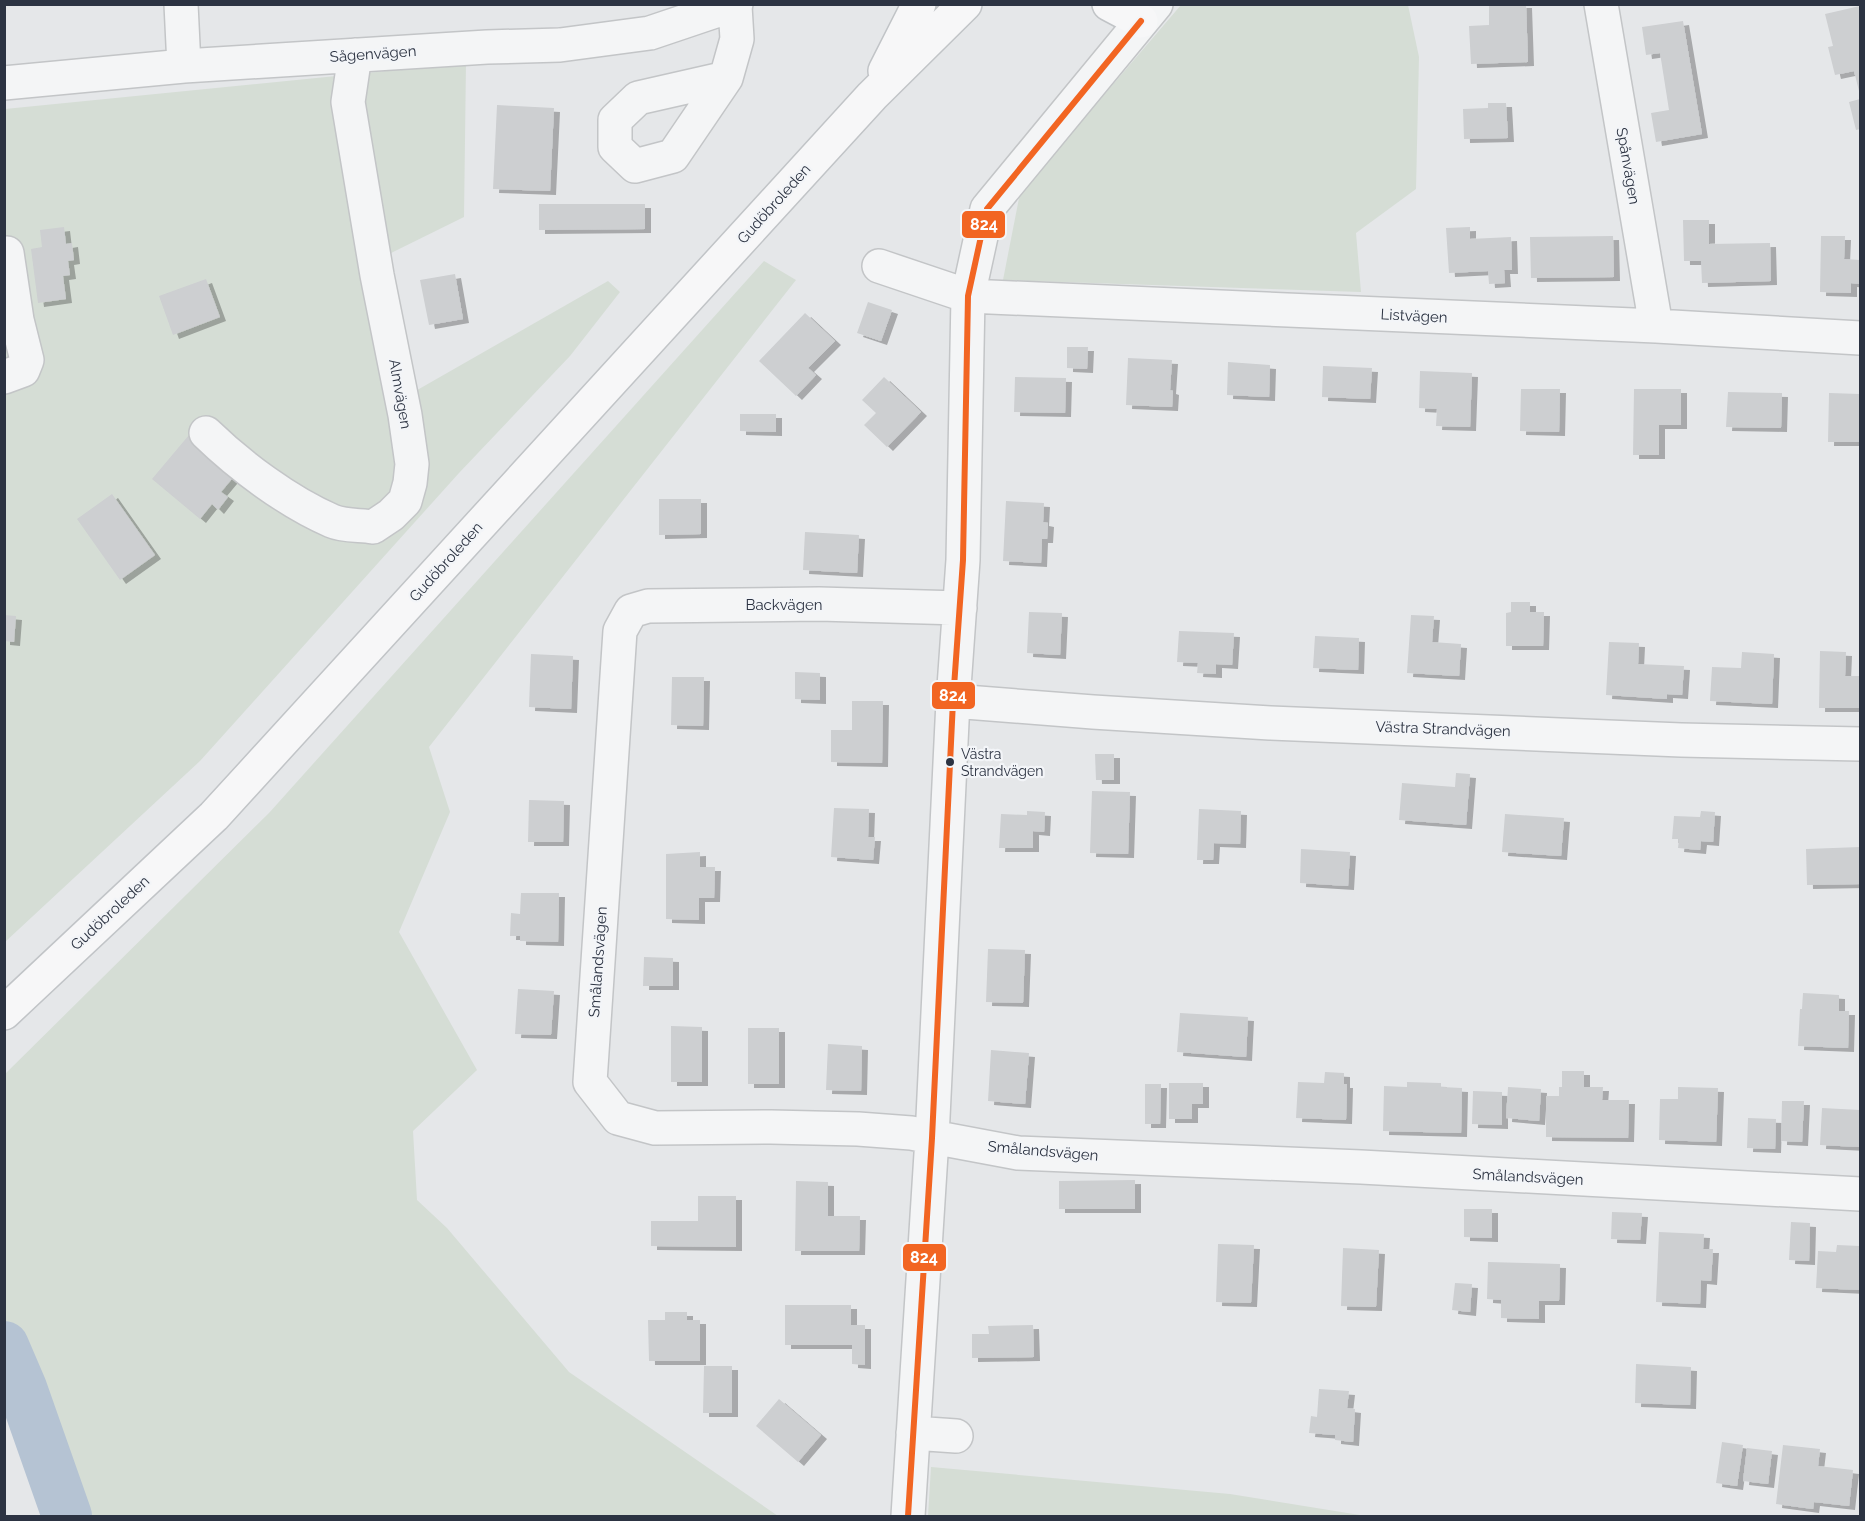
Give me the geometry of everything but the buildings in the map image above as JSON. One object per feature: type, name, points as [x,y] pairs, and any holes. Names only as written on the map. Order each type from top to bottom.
[{"type":"main road","name":"Gudöbroleden","points":[[872,96],[919,4]]},
{"type":"main road","name":"Gudöbroleden","points":[[4,1013],[214,816],[872,96],[965,4]]},
{"type":"main road","points":[[1109,4],[1142,10]]},
{"type":"street","points":[[181,4],[184,66]]},
{"type":"street","name":"Spånvägen","points":[[1601,4],[1656,326]]},
{"type":"street","points":[[726,78],[737,39],[736,5]]},
{"type":"street","name":"Sågenvägen","points":[[4,83],[184,66],[560,45],[650,33],[736,5]]},
{"type":"street","points":[[908,1516],[932,1138],[953,701],[963,560],[968,296],[987,209],[1142,10]]},
{"type":"street","name":"Almvägen","points":[[206,433],[244,466],[289,498],[334,522],[373,527],[391,515],[405,501],[412,464],[405,415],[348,102],[355,55]]},
{"type":"street","points":[[4,377],[23,370],[27,360],[17,320],[7,253]]},
{"type":"street","name":"Listvägen","points":[[879,266],[968,296],[1656,326],[1860,338]]},
{"type":"street","name":"Backvägen","points":[[620,631],[631,611],[648,606],[819,604],[960,608]]},
{"type":"street","name":"Smålandsvägen","points":[[620,631],[590,1082],[618,1118],[655,1128],[858,1129],[911,1134],[1018,1153],[1349,1167],[1860,1194]]},
{"type":"street","name":"Västra Strandvägen","points":[[953,701],[1270,723],[1680,740],[1860,744]]},
{"type":"street","points":[[913,1433],[956,1436]]},
{"type":"shaded area","points":[[1181,5],[1408,5],[1419,57],[1416,189],[1356,233],[1361,292],[1003,280],[1020,193]]},
{"type":"shaded area","points":[[466,63],[464,217],[387,255],[412,393],[608,281],[620,292],[570,356],[459,473],[200,761],[5,942],[5,109]]},
{"type":"shaded area","points":[[764,261],[796,280],[429,747],[450,812],[399,932],[477,1070],[413,1131],[417,1200],[447,1228],[569,1372],[778,1516],[77,1516],[5,1384],[5,1074],[269,813]]},
{"type":"shaded area","points":[[931,1467],[1230,1494],[1366,1516],[928,1516]]},
{"type":"waterway","points":[[4,1346],[22,1388],[67,1516]]},
{"type":"transit line","name":"824","points":[[908,1516],[932,1138],[953,701],[963,560],[968,296],[987,209],[1141,21]]},
{"type":"place","name":"Västra Strandvägen","points":[[950,762]]}]
